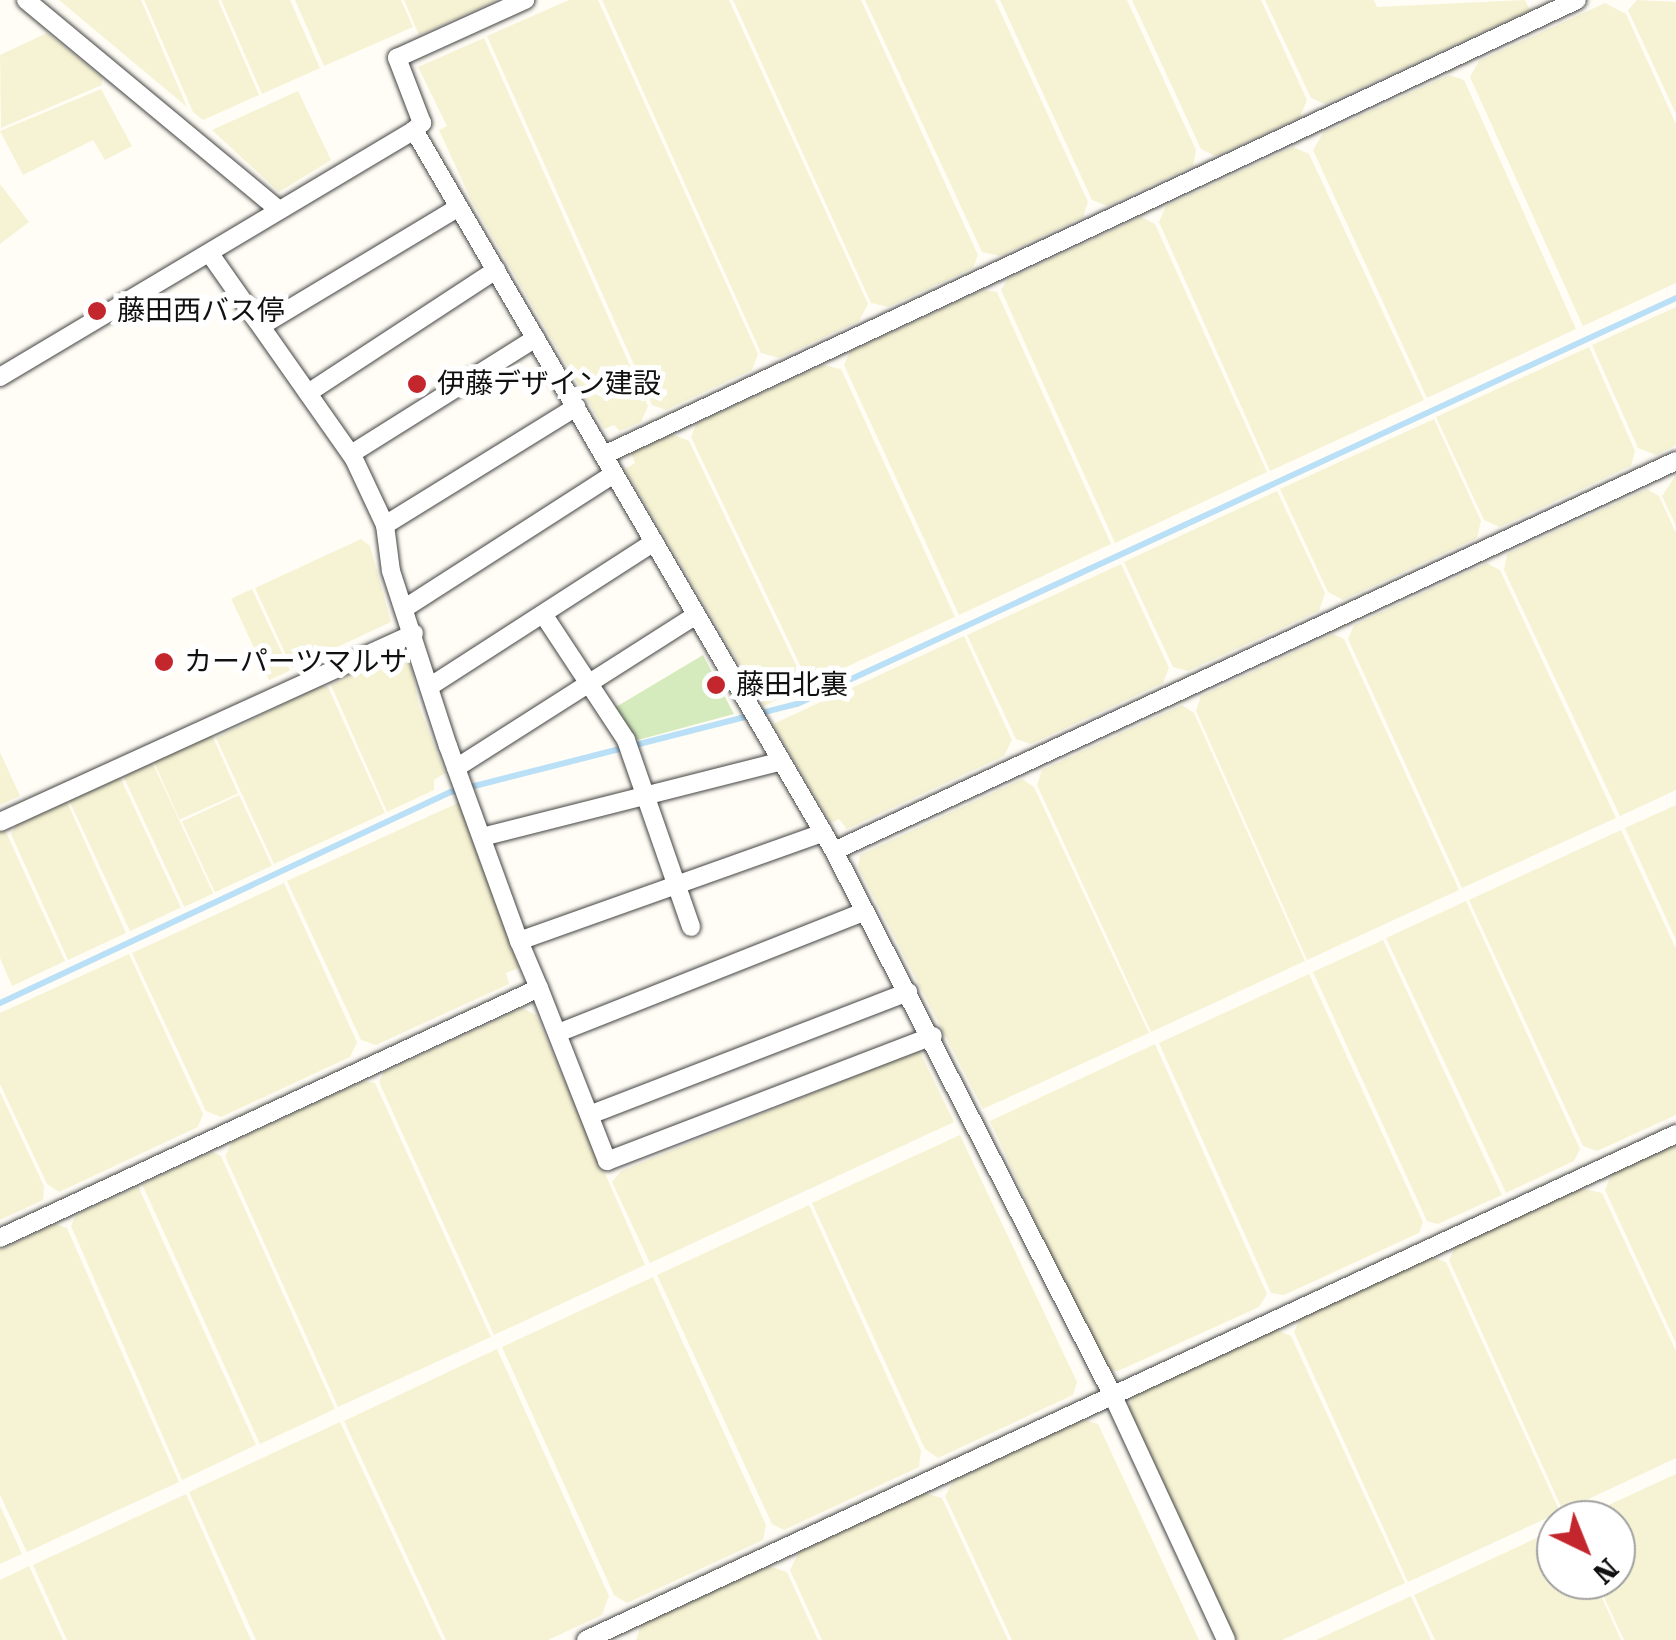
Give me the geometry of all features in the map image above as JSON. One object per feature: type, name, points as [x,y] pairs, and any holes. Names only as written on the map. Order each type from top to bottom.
[{"type":"street","points":[[26,0],[278,209]]},
{"type":"street","points":[[0,377],[414,130],[422,123],[397,58],[525,0]]},
{"type":"street","points":[[604,455],[1577,0]]},
{"type":"street","points":[[414,130],[834,851],[861,913],[933,1036],[1112,1394],[1226,1640]]},
{"type":"street","points":[[261,326],[459,207]]},
{"type":"street","points":[[210,254],[350,454],[385,525],[405,608],[462,784],[607,1161],[933,1036]]},
{"type":"street","points":[[308,393],[496,270]]},
{"type":"street","points":[[350,454],[536,338]]},
{"type":"street","points":[[385,525],[576,407]]},
{"type":"street","points":[[834,851],[1676,462]]},
{"type":"street","points":[[405,608],[614,474]]},
{"type":"street","points":[[429,687],[654,542]]},
{"type":"street","points":[[543,614],[630,749],[690,928]]},
{"type":"street","points":[[462,784],[586,681],[696,615]]},
{"type":"street","points":[[0,822],[414,634]]},
{"type":"street","points":[[482,838],[782,762]]},
{"type":"street","points":[[519,940],[823,833]]},
{"type":"street","points":[[558,1034],[861,913]]},
{"type":"street","points":[[0,1238],[539,988]]},
{"type":"street","points":[[592,1114],[908,992]]},
{"type":"street","points":[[586,1640],[1676,1134]]},
{"type":"shaded area","points":[[59,0],[141,0],[187,107]]},
{"type":"shaded area","points":[[144,0],[218,0],[259,95],[203,120],[193,112]]},
{"type":"shaded area","points":[[221,0],[290,0],[320,68],[262,94]]},
{"type":"shaded area","points":[[295,0],[401,0],[413,27],[324,66]]},
{"type":"shaded area","points":[[404,0],[497,0],[419,35]]},
{"type":"shaded area","points":[[569,0],[598,0],[758,354],[752,370],[666,410],[652,405],[487,36]]},
{"type":"shaded area","points":[[602,0],[729,0],[868,304],[859,321],[779,358],[761,353]]},
{"type":"shaded area","points":[[733,0],[861,0],[978,255],[973,268],[888,307],[871,303]]},
{"type":"shaded area","points":[[865,0],[995,0],[1088,202],[1083,217],[1000,256],[982,252]]},
{"type":"shaded area","points":[[1000,0],[1127,0],[1196,150],[1193,166],[1107,206],[1092,200]]},
{"type":"shaded area","points":[[1132,0],[1261,0],[1307,100],[1300,117],[1215,156],[1201,149]]},
{"type":"shaded area","points":[[1265,0],[1374,0],[1377,7],[1525,0],[1530,10],[1325,104],[1311,98]]},
{"type":"shaded area","points":[[1637,0],[1676,2],[1676,114],[1628,10]]},
{"type":"shaded area","points":[[1605,3],[1626,14],[1676,124],[1676,283],[1583,326],[1470,77],[1479,61]]},
{"type":"shaded area","points":[[47,33],[102,77],[102,85],[1,128],[0,55]]},
{"type":"shaded area","points":[[484,38],[648,406],[641,422],[620,431],[614,425],[604,429],[472,202],[439,130],[447,126],[418,67]]},
{"type":"shaded area","points":[[1449,75],[1464,80],[1576,329],[1427,398],[1313,150],[1323,133]]},
{"type":"shaded area","points":[[101,89],[132,146],[105,160],[93,140],[23,175],[0,131]]},
{"type":"shaded area","points":[[298,91],[331,160],[279,192],[212,130]]},
{"type":"shaded area","points":[[1293,147],[1309,154],[1424,400],[1270,471],[1159,222],[1166,206]]},
{"type":"shaded area","points":[[0,184],[29,222],[0,244]]},
{"type":"shaded area","points":[[1141,217],[1155,224],[1267,472],[1115,543],[1001,290],[1008,279]]},
{"type":"shaded area","points":[[983,290],[997,292],[1111,544],[959,615],[844,365],[850,352]]},
{"type":"shaded area","points":[[1676,307],[1676,445],[1656,455],[1638,448],[1592,345]]},
{"type":"shaded area","points":[[1589,347],[1635,451],[1631,466],[1500,527],[1484,520],[1436,417]]},
{"type":"shaded area","points":[[823,365],[841,369],[955,617],[809,684],[691,437],[697,423]]},
{"type":"shaded area","points":[[1434,419],[1481,521],[1477,538],[1343,600],[1328,592],[1280,489]]},
{"type":"shaded area","points":[[672,434],[689,441],[806,686],[764,706],[625,469],[635,463],[631,453]]},
{"type":"shaded area","points":[[1676,475],[1676,526],[1662,496]]},
{"type":"shaded area","points":[[1647,489],[1659,496],[1676,533],[1676,790],[1620,816],[1504,570],[1507,554]]},
{"type":"shaded area","points":[[1277,491],[1325,593],[1319,611],[1188,671],[1173,667],[1124,562]]},
{"type":"shaded area","points":[[361,539],[370,546],[391,622],[292,668],[255,588]]},
{"type":"shaded area","points":[[1487,563],[1500,570],[1616,818],[1462,888],[1348,639],[1354,625]]},
{"type":"shaded area","points":[[1121,564],[1169,668],[1163,683],[1031,744],[1016,739],[967,635]]},
{"type":"shaded area","points":[[252,589],[290,671],[269,680],[231,599]]},
{"type":"shaded area","points":[[1333,634],[1344,639],[1459,890],[1307,960],[1196,711],[1201,696]]},
{"type":"shaded area","points":[[964,636],[1012,740],[1004,756],[847,829],[839,819],[831,823],[773,724]]},
{"type":"shaded area","points":[[402,647],[408,648],[419,706],[445,773],[434,780],[434,790],[387,812],[331,685]]},
{"type":"shaded area","points":[[321,685],[328,687],[385,813],[274,864],[216,738]]},
{"type":"shaded area","points":[[1182,705],[1194,713],[1305,961],[1151,1032],[1037,785],[1042,770]]},
{"type":"shaded area","points":[[212,735],[238,793],[180,819],[154,761]]},
{"type":"shaded area","points":[[0,752],[20,796],[0,805]]},
{"type":"shaded area","points":[[152,762],[213,893],[184,907],[123,776]]},
{"type":"shaded area","points":[[120,777],[181,908],[130,931],[69,801]]},
{"type":"shaded area","points":[[1022,779],[1034,787],[1149,1033],[983,1109],[858,867],[860,855]]},
{"type":"shaded area","points":[[239,795],[272,866],[215,892],[182,822]]},
{"type":"shaded area","points":[[67,802],[126,933],[68,960],[11,834],[16,825]]},
{"type":"shaded area","points":[[460,802],[519,968],[506,973],[509,984],[376,1045],[361,1040],[287,881]]},
{"type":"shaded area","points":[[1676,805],[1676,940],[1625,828]]},
{"type":"shaded area","points":[[5,830],[65,961],[12,986],[0,958],[0,832]]},
{"type":"shaded area","points":[[1621,830],[1676,949],[1676,1115],[1597,1151],[1583,1146],[1469,900]]},
{"type":"shaded area","points":[[284,883],[357,1042],[350,1057],[221,1117],[206,1111],[132,953]]},
{"type":"shaded area","points":[[1466,901],[1580,1149],[1574,1161],[1506,1193],[1386,938]]},
{"type":"shaded area","points":[[1383,940],[1502,1195],[1438,1224],[1427,1221],[1313,972]]},
{"type":"shaded area","points":[[129,954],[203,1114],[198,1127],[59,1192],[47,1184],[0,1084],[0,1013]]},
{"type":"shaded area","points":[[1309,974],[1423,1222],[1419,1233],[1284,1295],[1271,1293],[1159,1043]]},
{"type":"shaded area","points":[[522,1008],[536,1015],[645,1265],[494,1335],[379,1082],[384,1072]]},
{"type":"shaded area","points":[[1155,1044],[1267,1294],[1259,1307],[1118,1371],[1103,1370],[990,1121]]},
{"type":"shaded area","points":[[919,1050],[954,1122],[650,1263],[612,1182],[621,1171]]},
{"type":"shaded area","points":[[363,1081],[375,1083],[491,1337],[338,1407],[225,1156],[232,1142]]},
{"type":"shaded area","points":[[0,1092],[44,1186],[43,1200],[0,1220]]},
{"type":"shaded area","points":[[960,1135],[1077,1382],[1073,1395],[938,1458],[925,1449],[812,1203]]},
{"type":"shaded area","points":[[1676,1144],[1676,1343],[1605,1190],[1612,1173]]},
{"type":"shaded area","points":[[212,1152],[221,1156],[335,1409],[260,1444],[142,1184]]},
{"type":"shaded area","points":[[138,1186],[256,1445],[182,1480],[71,1226],[76,1215]]},
{"type":"shaded area","points":[[1580,1188],[1602,1193],[1676,1351],[1676,1458],[1586,1500],[1558,1500],[1449,1260],[1456,1245]]},
{"type":"shaded area","points":[[809,1205],[921,1451],[919,1467],[784,1530],[772,1524],[657,1275]]},
{"type":"shaded area","points":[[55,1224],[67,1228],[179,1482],[27,1552],[0,1495],[0,1250]]},
{"type":"shaded area","points":[[1430,1257],[1446,1262],[1555,1500],[1536,1500],[1536,1523],[1408,1582],[1294,1332],[1301,1317]]},
{"type":"shaded area","points":[[653,1277],[766,1525],[763,1540],[627,1603],[614,1595],[502,1347]]},
{"type":"shaded area","points":[[1275,1329],[1291,1336],[1405,1583],[1282,1640],[1230,1640],[1125,1412],[1136,1393]]},
{"type":"shaded area","points":[[497,1349],[609,1596],[602,1615],[548,1640],[446,1640],[344,1421]]},
{"type":"shaded area","points":[[1083,1420],[1098,1424],[1199,1640],[1012,1640],[945,1496],[954,1480]]},
{"type":"shaded area","points":[[340,1422],[442,1640],[256,1640],[189,1492]]},
{"type":"shaded area","points":[[1676,1474],[1676,1640],[1624,1640],[1605,1600],[1636,1600],[1636,1500],[1619,1500]]},
{"type":"shaded area","points":[[925,1493],[942,1498],[1008,1640],[822,1640],[790,1570],[799,1552]]},
{"type":"shaded area","points":[[186,1494],[251,1640],[67,1640],[33,1565]]},
{"type":"shaded area","points":[[0,1506],[22,1554],[0,1564]]},
{"type":"shaded area","points":[[1536,1538],[1536,1600],[1603,1600],[1621,1640],[1435,1640],[1414,1595]]},
{"type":"shaded area","points":[[29,1566],[63,1640],[0,1640],[0,1580]]},
{"type":"shaded area","points":[[768,1566],[787,1572],[818,1640],[636,1640],[641,1625]]},
{"type":"shaded area","points":[[1411,1596],[1431,1640],[1316,1640]]},
{"type":"green space","points":[[703,655],[734,714],[638,740],[616,707]]},
{"type":"waterway","points":[[0,1003],[451,792],[797,704],[1676,298]]},
{"type":"place","name":"藤田西バス停","points":[[97,311]]},
{"type":"place","name":"伊藤デザイン建設","points":[[417,384]]},
{"type":"place","name":"カーパーツマルサ","points":[[164,662]]},
{"type":"place","name":"藤田北裏","points":[[716,685]]}]
